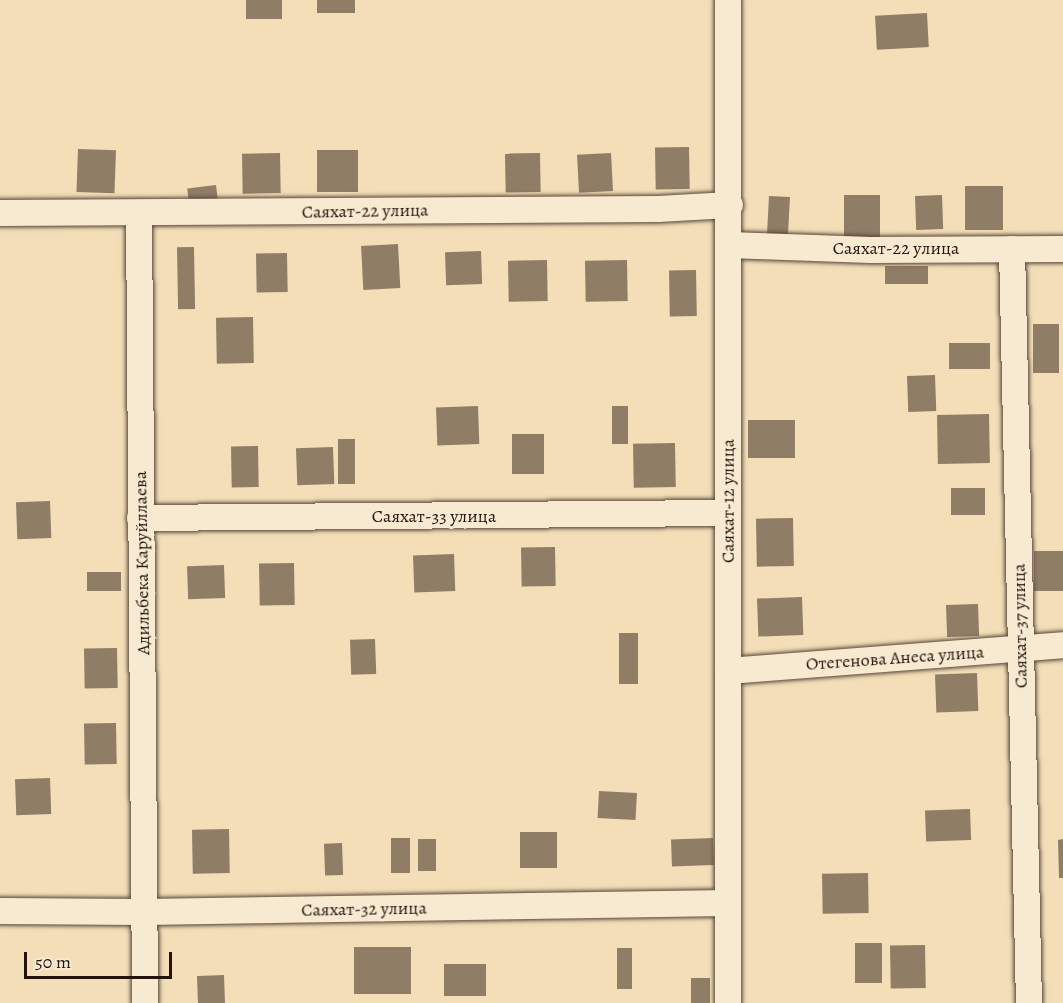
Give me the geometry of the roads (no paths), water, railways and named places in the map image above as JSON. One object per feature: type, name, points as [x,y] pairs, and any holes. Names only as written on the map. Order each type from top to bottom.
[{"type":"street","name":"Саяхат-12 улица","points":[[728,0],[730,205],[727,513],[728,1003]]},
{"type":"street","name":"Саяхат-22 улица","points":[[0,213],[730,205]]},
{"type":"street","name":"Адильбека Каруйллаева","points":[[139,213],[145,1003]]},
{"type":"street","name":"Саяхат-22 улица","points":[[729,245],[1063,249]]},
{"type":"street","name":"Саяхат-37 улица","points":[[1012,249],[1029,1003]]},
{"type":"street","name":"Саяхат-33 улица","points":[[140,518],[727,513]]},
{"type":"street","name":"Отегенова Анеса улица","points":[[728,671],[1063,645]]},
{"type":"street","name":"Саяхат-32 улица","points":[[0,910],[144,912],[728,903]]}]
